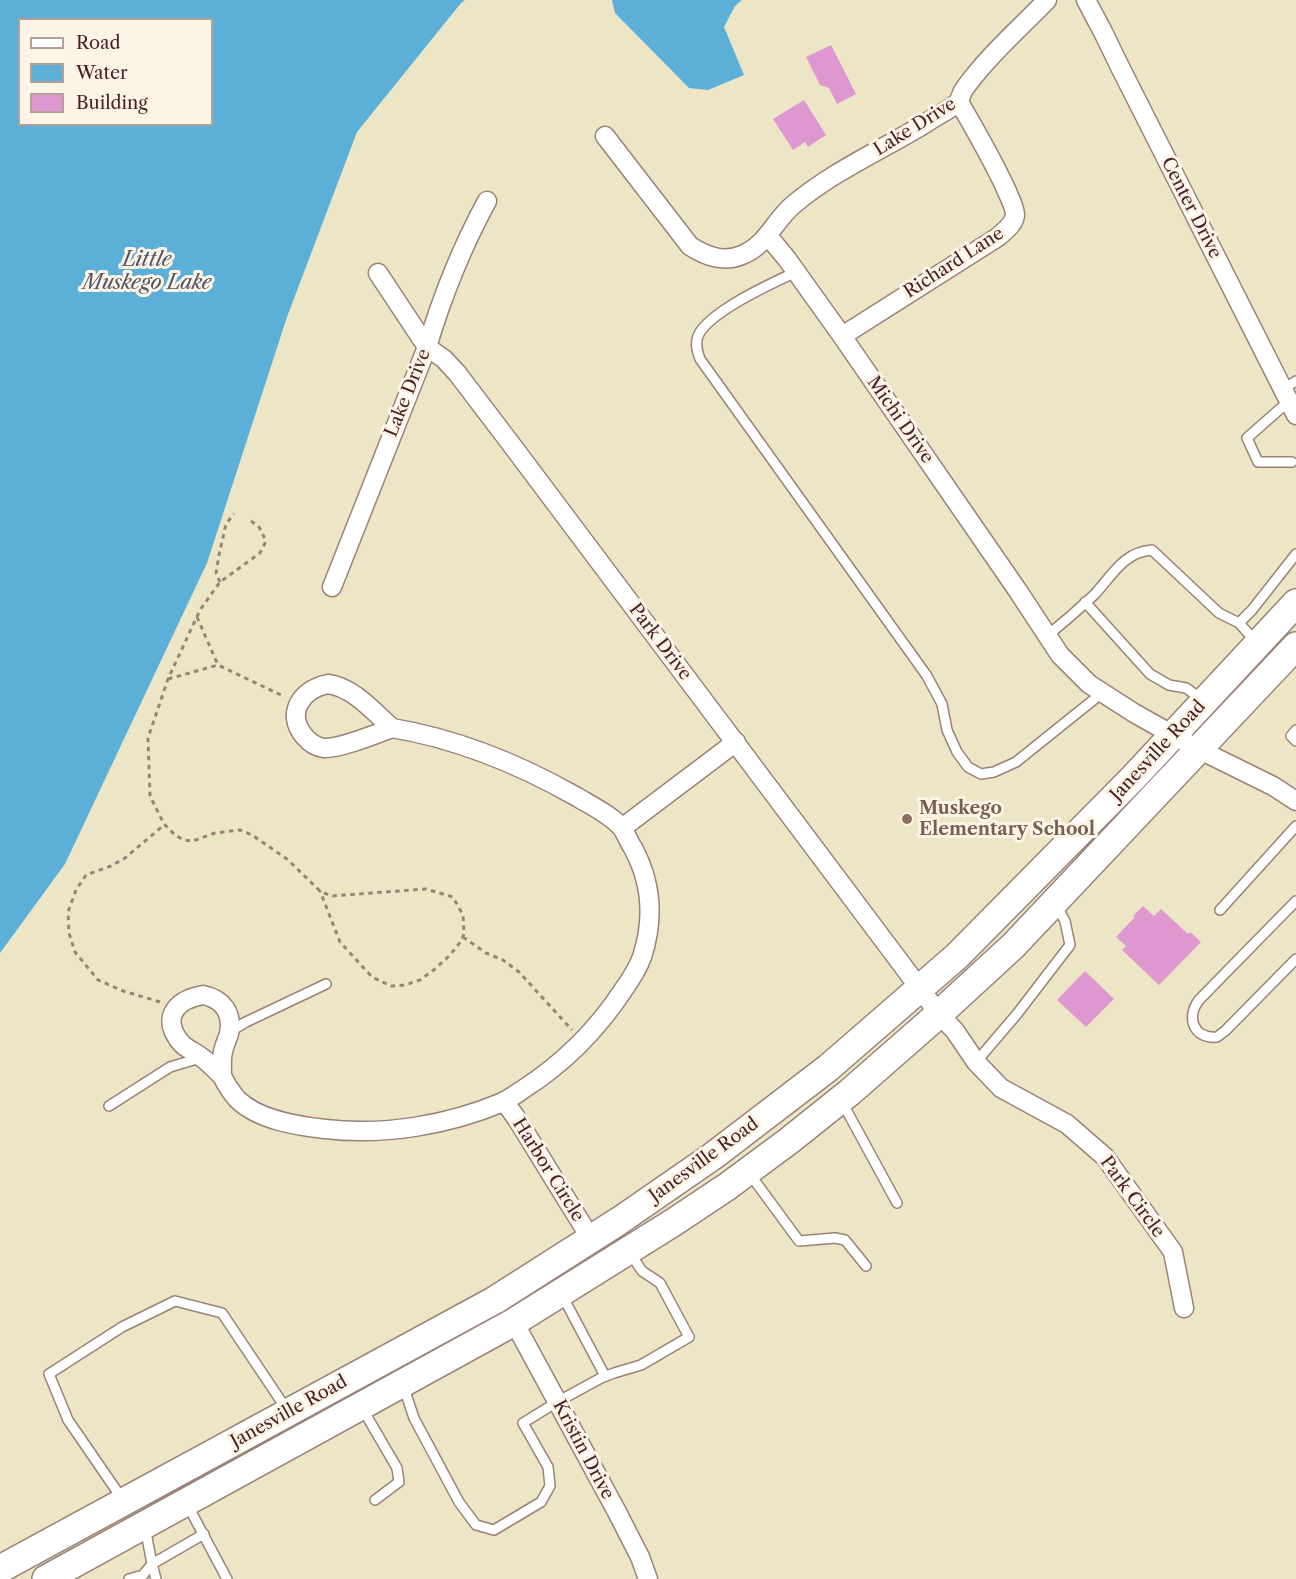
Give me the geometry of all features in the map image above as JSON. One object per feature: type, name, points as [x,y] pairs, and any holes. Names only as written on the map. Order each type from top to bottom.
[{"type":"main road","name":"Janesville Road","points":[[0,1569],[495,1300],[585,1243],[713,1156],[828,1068],[957,956],[1086,826],[1296,603]]},
{"type":"main road","points":[[1263,638],[1292,650]]},
{"type":"main road","name":"Janesville Road","points":[[56,1577],[145,1525],[514,1322],[683,1216],[747,1172],[840,1100],[1013,946],[1292,650]]},
{"type":"main road","points":[[554,1297],[592,1256],[594,1249],[585,1243]]},
{"type":"main road","points":[[457,1320],[487,1315],[514,1322],[518,1307],[527,1291],[585,1243],[638,1244]]},
{"type":"main road","points":[[289,1412],[304,1437]]},
{"type":"main road","points":[[160,1482],[181,1505]]},
{"type":"main road","points":[[44,1545],[56,1577]]},
{"type":"street","name":"Lake Drive","points":[[768,236],[792,205],[820,185],[959,102],[969,83],[982,66],[1047,0]]},
{"type":"street","name":"Center Drive","points":[[1086,0],[1164,155],[1291,396]]},
{"type":"street","name":"Richard Lane","points":[[842,336],[998,237],[1015,219],[1011,199],[959,102]]},
{"type":"street","points":[[605,136],[677,230],[690,246],[700,253],[724,259],[739,256],[753,250],[768,236]]},
{"type":"street","name":"Lake Drive","points":[[332,587],[427,347],[437,315],[487,201]]},
{"type":"street","name":"Michi Drive","points":[[768,236],[842,336],[1060,655],[1089,684],[1134,713],[1198,749],[1265,782],[1296,801]]},
{"type":"street","name":"Park Drive","points":[[378,273],[427,347],[444,359],[457,374],[549,493],[939,1014]]},
{"type":"street","points":[[299,704],[300,700],[312,690],[328,684],[336,685],[358,697],[392,728]]},
{"type":"street","name":"Harbor Circle","points":[[177,1007],[172,1019],[173,1031],[183,1045],[202,1057],[222,1076],[237,1099],[247,1107],[271,1118],[295,1125],[371,1132],[429,1125],[504,1101],[541,1078],[583,1042],[602,1020],[630,980],[641,959],[648,933],[650,907],[647,884],[639,860],[622,828],[602,812],[544,778],[498,757],[420,733],[392,728],[324,748],[309,742],[299,730],[297,721],[299,704]]},
{"type":"street","points":[[622,828],[736,742]]},
{"type":"street","points":[[177,1007],[180,1003],[203,995],[220,1002],[227,1011],[230,1022],[222,1059],[222,1076]]},
{"type":"street","name":"Park Circle","points":[[939,1014],[955,1031],[976,1062],[1001,1088],[1067,1124],[1106,1157],[1173,1252],[1184,1308]]},
{"type":"street","name":"Harbor Circle","points":[[504,1101],[518,1119],[585,1243]]},
{"type":"street","name":"Kristin Drive","points":[[514,1322],[617,1512],[640,1557],[648,1579]]},
{"type":"lane","points":[[796,272],[756,290],[710,320],[698,335],[696,347],[700,359],[927,676],[942,704],[947,730],[957,752],[968,767],[981,774],[994,772],[1016,762],[1102,693]]},
{"type":"lane","points":[[1291,396],[1247,438],[1258,462],[1295,464]]},
{"type":"lane","points":[[1047,636],[1094,594],[1116,567],[1141,551],[1152,550],[1219,613],[1263,638]]},
{"type":"lane","points":[[1239,623],[1296,554]]},
{"type":"lane","points":[[1085,602],[1150,674],[1169,685],[1186,688],[1205,702]]},
{"type":"lane","points":[[1296,730],[1291,736],[1296,741]]},
{"type":"lane","points":[[1220,910],[1296,826]]},
{"type":"lane","points":[[1296,901],[1199,1000],[1194,1007],[1195,1029],[1204,1036],[1217,1037],[1296,959]]},
{"type":"lane","points":[[976,1062],[1017,1014],[1070,945],[1065,921],[1054,903]]},
{"type":"lane","points":[[229,1032],[326,984]]},
{"type":"lane","points":[[109,1106],[170,1067],[202,1057]]},
{"type":"lane","points":[[840,1100],[897,1203]]},
{"type":"lane","points":[[747,1172],[799,1240],[835,1238],[845,1240],[866,1266]]},
{"type":"lane","points":[[402,1384],[414,1418],[459,1502],[476,1525],[494,1530],[541,1502],[550,1486],[548,1467],[523,1423],[557,1401],[605,1376],[641,1365],[689,1337],[660,1283],[642,1271],[638,1244]]},
{"type":"lane","points":[[554,1297],[605,1376]]},
{"type":"lane","points":[[125,1502],[68,1420],[49,1374],[122,1328],[176,1301],[222,1313],[289,1412]]},
{"type":"lane","points":[[361,1406],[397,1468],[399,1482],[375,1500]]},
{"type":"lane","points":[[181,1505],[204,1534],[227,1579]]},
{"type":"lane","points":[[145,1525],[156,1579]]},
{"type":"lane","points":[[129,1579],[142,1575],[152,1564],[204,1534]]},
{"type":"path","points":[[220,582],[216,573],[219,555],[226,524],[234,514]]},
{"type":"path","points":[[251,521],[259,527],[266,541],[260,553],[220,582],[200,610],[168,679],[148,738],[150,796],[164,824],[183,840],[193,841],[225,831],[240,830],[252,835],[287,859],[320,891],[331,896],[426,889],[453,897],[463,915],[465,933],[450,955],[420,980],[405,985],[391,986],[372,977],[340,942],[320,891]]},
{"type":"path","points":[[197,616],[218,665],[299,704]]},
{"type":"path","points":[[168,679],[218,665]]},
{"type":"path","points":[[164,824],[125,858],[87,875],[76,890],[68,912],[69,933],[75,952],[98,980],[123,991],[177,1007]]},
{"type":"path","points":[[463,937],[519,972],[583,1042]]},
{"type":"water","name":"Little Muskego Lake","points":[[0,0],[465,0],[357,132],[287,317],[207,563],[65,864],[0,953]]},
{"type":"water","points":[[612,0],[742,0],[735,6],[724,27],[744,75],[708,90],[689,88],[615,13]]},
{"type":"building","points":[[831,45],[856,94],[837,104],[829,88],[820,85],[806,57]]},
{"type":"building","points":[[804,100],[826,135],[808,147],[805,142],[793,150],[773,119]]},
{"type":"building","points":[[1143,906],[1154,916],[1161,909],[1188,934],[1190,932],[1201,942],[1159,985],[1122,950],[1126,946],[1116,937]]},
{"type":"building","points":[[1085,971],[1114,999],[1086,1027],[1057,1000]]},
{"type":"place","name":"Muskego Elementary School","points":[[907,819]]}]
